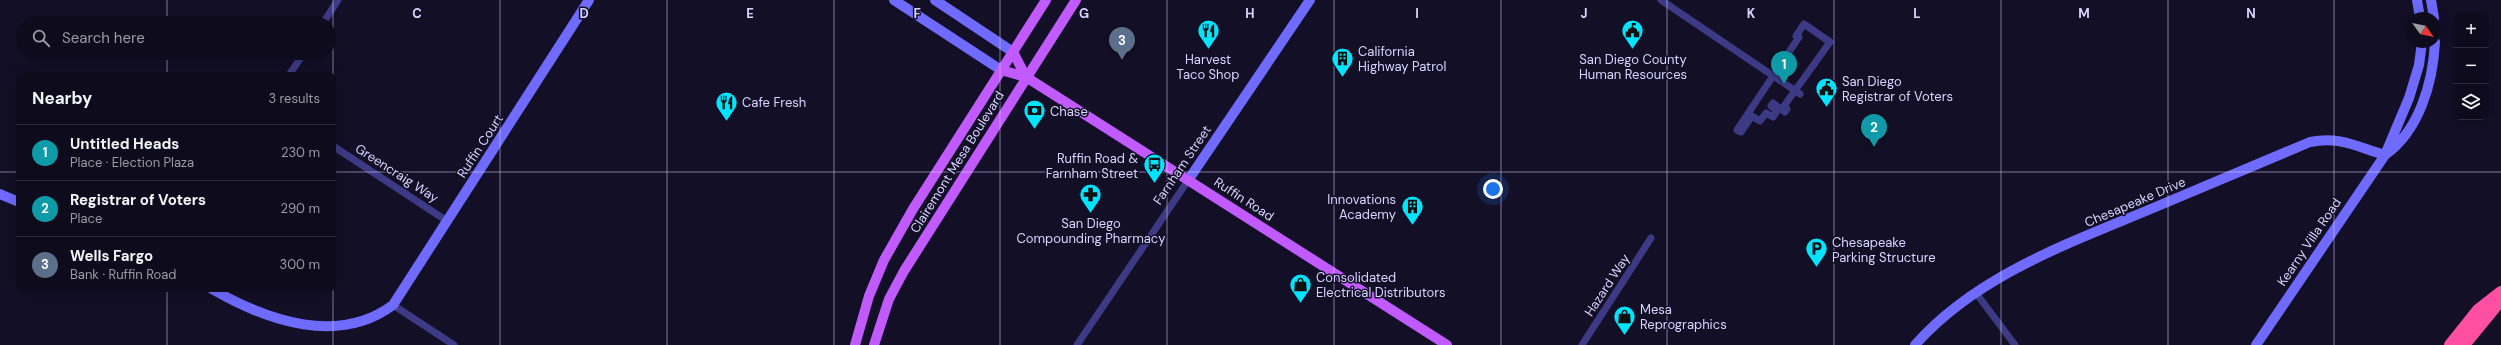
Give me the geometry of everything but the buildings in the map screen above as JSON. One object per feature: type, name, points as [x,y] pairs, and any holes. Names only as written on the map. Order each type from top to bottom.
[{"type":"highway","points":[[2450,345],[2478,310],[2501,292]]},
{"type":"highway","points":[[2464,345],[2501,300]]},
{"type":"main road","name":"Clairemont Mesa Boulevard","points":[[855,345],[869,296],[884,260],[913,210],[1046,0]]},
{"type":"main road","name":"Clairemont Mesa Boulevard","points":[[874,345],[889,300],[904,271],[1026,76],[1076,0]]},
{"type":"main road","name":"Ruffin Road","points":[[1013,52],[1026,76]]},
{"type":"main road","name":"Ruffin Road","points":[[1001,70],[1026,76],[1447,345]]},
{"type":"street","points":[[328,16],[338,0]]},
{"type":"street","name":"Ruffin Road","points":[[894,0],[1001,70]]},
{"type":"street","name":"Ruffin Road","points":[[935,0],[1013,52]]},
{"type":"street","name":"Farnham Street","points":[[1077,345],[1310,0]]},
{"type":"street","points":[[1660,0],[1798,92]]},
{"type":"street","points":[[2417,0],[2419,12]]},
{"type":"street","points":[[2431,0],[2433,12]]},
{"type":"street","name":"Ruffin Court","points":[[367,331],[385,315],[393,305],[448,221],[586,1]]},
{"type":"street","points":[[1804,24],[1830,42],[1808,75],[1806,74],[1798,92],[1784,106],[1787,109],[1785,112],[1773,103],[1771,106],[1777,111],[1773,117],[1766,113],[1760,121],[1752,116],[1741,132],[1737,130],[1799,37],[1796,36],[1804,24]]},
{"type":"street","name":"Kearny Villa Road","points":[[2256,345],[2385,155],[2391,138],[2405,110],[2419,65],[2421,48]]},
{"type":"street","name":"Kearny Villa Road","points":[[2385,155],[2400,145],[2418,115],[2430,79],[2434,48]]},
{"type":"street","points":[[291,72],[299,60]]},
{"type":"street","name":"Chesapeake Drive","points":[[1915,345],[1949,314],[1976,293],[2039,255],[2310,142],[2326,139],[2342,140],[2385,155]]},
{"type":"street","name":"Greencraig Way","points":[[336,148],[448,221]]},
{"type":"street","points":[[0,194],[16,201]]},
{"type":"street","name":"Hazard Way","points":[[1582,345],[1652,238]]},
{"type":"street","points":[[217,292],[287,332]]},
{"type":"street","points":[[1976,293],[2015,345]]},
{"type":"street","points":[[393,305],[454,345]]},
{"type":"place","name":"Harvest Taco Shop","points":[[1208,50]]},
{"type":"place","name":"San Diego County Human Resources","points":[[1633,50]]},
{"type":"place","name":"Wells Fargo","points":[[1122,60]]},
{"type":"place","name":"California Highway Patrol","points":[[1343,78]]},
{"type":"place","name":"Untitled Heads","points":[[1784,84]]},
{"type":"place","name":"San Diego Registrar of Voters","points":[[1826,108]]},
{"type":"place","name":"Cafe Fresh","points":[[726,122]]},
{"type":"place","name":"Chase","points":[[1035,130]]},
{"type":"place","name":"Registrar of Voters","points":[[1874,147]]},
{"type":"place","name":"Ruffin Road & Farnham Street","points":[[1154,184]]},
{"type":"place","name":"San Diego Compounding Pharmacy","points":[[1091,214]]},
{"type":"place","name":"Innovations Academy","points":[[1412,226]]},
{"type":"place","name":"Chesapeake Parking Structure","points":[[1817,268]]},
{"type":"place","name":"Consolidated Electrical Distributors","points":[[1300,304]]},
{"type":"place","name":"Mesa Reprographics","points":[[1625,336]]}]
